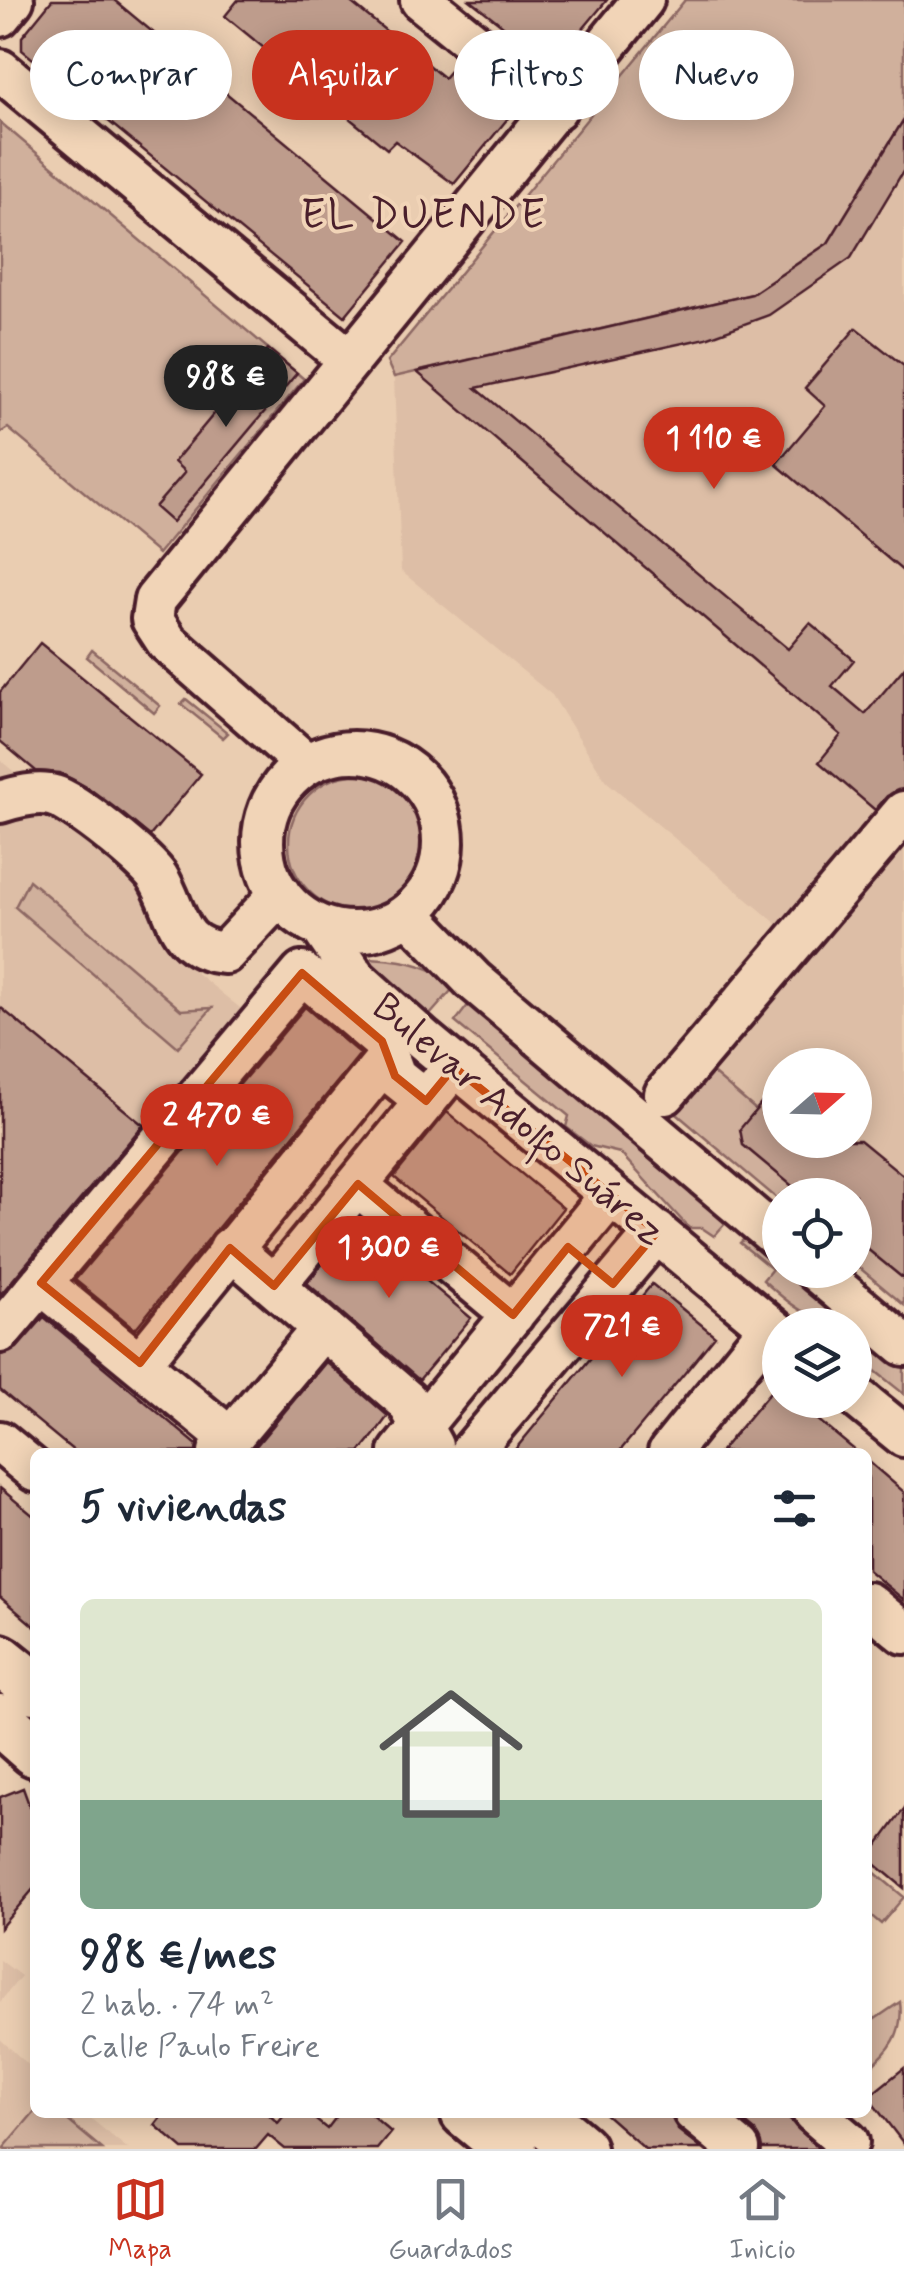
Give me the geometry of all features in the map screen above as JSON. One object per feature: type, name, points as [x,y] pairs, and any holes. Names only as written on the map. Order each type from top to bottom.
[{"type":"main road","points":[[0,1660],[30,1684]]},
{"type":"main road","points":[[0,1720],[30,1747]]},
{"type":"main road","points":[[473,2118],[512,2149]]},
{"type":"main road","points":[[543,2118],[580,2149]]},
{"type":"street","points":[[0,16],[13,0]]},
{"type":"street","points":[[421,0],[458,30]]},
{"type":"street","points":[[619,31],[644,0]]},
{"type":"street","points":[[0,70],[348,359]]},
{"type":"street","points":[[306,764],[168,642],[152,619],[154,600],[546,120]]},
{"type":"street","points":[[372,753],[403,767],[428,790],[441,822],[443,856],[437,878],[409,914],[373,931],[321,927],[304,918],[280,894],[268,872],[262,842],[268,812],[283,785],[306,764],[327,755],[372,753]]},
{"type":"street","points":[[0,802],[51,795],[72,805],[157,875],[178,926],[204,951],[225,953],[280,894]]},
{"type":"street","points":[[666,1094],[904,812]]},
{"type":"street","name":"Bulevar Adolfo Suárez","points":[[409,914],[473,980],[762,1225]]},
{"type":"street","name":"Bulevar Adolfo Suárez","points":[[321,927],[356,979],[454,1066],[762,1320]]},
{"type":"street","points":[[0,1332],[302,973],[382,1041],[395,1076],[426,1101]]},
{"type":"street","points":[[140,1363],[388,1056]]},
{"type":"street","points":[[274,1286],[454,1066]]},
{"type":"street","points":[[357,1185],[514,1315]]},
{"type":"street","points":[[419,1444],[514,1315],[610,1196]]},
{"type":"street","points":[[474,1448],[657,1232]]},
{"type":"street","points":[[568,1247],[613,1284]]},
{"type":"street","points":[[230,1248],[407,1401],[419,1444]]},
{"type":"street","points":[[41,1283],[140,1363],[225,1446],[322,1329]]},
{"type":"street","points":[[837,1288],[904,1345]]},
{"type":"street","points":[[678,1448],[762,1347]]},
{"type":"street","points":[[872,1410],[904,1436]]},
{"type":"street","points":[[0,1442],[30,1466]]},
{"type":"street","points":[[872,1606],[904,1633]]},
{"type":"street","points":[[701,2118],[738,2149]]},
{"type":"street","points":[[820,2118],[845,2145]]},
{"type":"highlighted area","points":[[302,973],[382,1041],[395,1076],[426,1101],[454,1067],[657,1232],[613,1284],[568,1247],[513,1315],[358,1184],[274,1286],[230,1248],[140,1363],[41,1283]]},
{"type":"shaded area","points":[[685,0],[904,0],[904,119],[828,243],[752,294],[394,377],[387,362],[586,120],[619,120],[619,80],[639,56],[639,120],[794,120],[794,30],[660,30]]},
{"type":"shaded area","points":[[904,119],[904,1305],[872,1278],[872,1178],[762,1178],[762,1186],[671,1109],[789,934],[606,781],[552,695],[401,571],[394,377],[703,309]]},
{"type":"shaded area","points":[[0,122],[304,379],[158,554],[8,428],[0,433]]},
{"type":"shaded area","points":[[92,650],[160,706],[154,713],[87,657]]},
{"type":"shaded area","points":[[186,699],[228,733],[223,738],[181,704]]},
{"type":"shaded area","points":[[0,760],[147,884],[173,954],[245,1012],[0,1308]]},
{"type":"shaded area","points":[[357,775],[383,780],[405,795],[420,817],[425,843],[420,869],[405,891],[383,906],[357,911],[331,906],[309,891],[294,869],[289,843],[294,817],[309,795],[331,780]]},
{"type":"shaded area","points":[[29,880],[181,1010],[212,1008],[178,1047],[15,907]]},
{"type":"shaded area","points":[[358,958],[410,963],[457,984],[422,1024]]},
{"type":"shaded area","points":[[472,1000],[730,1218],[714,1236],[702,1228],[689,1228],[620,1153],[591,1146],[566,1127],[569,1116],[455,1022]]},
{"type":"shaded area","points":[[707,1068],[756,1110],[741,1129],[743,1145],[783,1178],[762,1178],[762,1186],[671,1109]]},
{"type":"shaded area","points":[[750,1233],[762,1243],[762,1261],[740,1243]]},
{"type":"shaded area","points":[[872,1253],[904,1279],[904,1305],[872,1278]]},
{"type":"shaded area","points":[[772,1288],[815,1288],[839,1308],[798,1308]]},
{"type":"shaded area","points":[[872,1336],[904,1363],[904,1394],[872,1368]]},
{"type":"shaded area","points":[[872,1870],[904,1897],[881,1924],[872,1916]]},
{"type":"shaded area","points":[[0,1960],[21,1976],[0,2002]]},
{"type":"shaded area","points":[[900,2002],[900,2023],[894,2040],[872,2065],[872,2014],[875,2019]]},
{"type":"shaded area","points":[[0,2039],[30,2066],[30,2118],[90,2118],[128,2149],[0,2149]]},
{"type":"shaded area","points":[[30,2117],[65,2118],[102,2149],[3,2149]]},
{"type":"building","points":[[52,0],[114,0],[150,30],[30,30],[30,57],[22,50],[22,37]]},
{"type":"building","points":[[238,0],[348,0],[385,30],[252,30],[252,38],[225,16]]},
{"type":"building","points":[[470,0],[607,0],[582,30],[508,30]]},
{"type":"building","points":[[454,66],[454,120],[507,120],[454,184],[395,141],[387,149],[352,120],[434,120],[434,70],[444,78]]},
{"type":"building","points":[[232,98],[252,114],[252,120],[259,120],[406,242],[345,316],[107,120],[232,120]]},
{"type":"building","points":[[904,119],[904,170],[851,258],[769,315],[706,338],[476,388],[788,649],[810,623],[854,660],[832,686],[865,714],[904,668],[904,789],[887,796],[875,810],[819,762],[841,735],[417,372],[752,294],[828,243]]},
{"type":"building","points":[[856,328],[904,366],[904,572],[776,464],[825,406],[805,388]]},
{"type":"building","points":[[268,349],[297,373],[172,522],[155,507],[185,472],[174,462]]},
{"type":"building","points":[[40,643],[201,774],[150,836],[90,789],[60,773],[36,771],[0,741],[0,692]]},
{"type":"building","points":[[0,1007],[143,1125],[0,1295]]},
{"type":"building","points":[[305,1007],[360,1054],[135,1329],[75,1280]]},
{"type":"building","points":[[762,1103],[762,1158],[872,1158],[872,1150],[904,1176],[904,1279],[872,1253],[872,1178],[783,1178],[743,1145],[740,1129]]},
{"type":"building","points":[[447,1112],[563,1208],[510,1274],[394,1177]]},
{"type":"building","points":[[357,1222],[471,1318],[419,1380],[307,1283]]},
{"type":"building","points":[[652,1284],[715,1336],[622,1448],[516,1448]]},
{"type":"building","points":[[44,1317],[197,1448],[70,1448],[0,1390],[0,1355],[17,1348]]},
{"type":"building","points":[[326,1362],[388,1416],[363,1448],[254,1448]]},
{"type":"building","points":[[762,1402],[762,1418],[816,1418],[852,1448],[723,1448]]},
{"type":"building","points":[[872,1464],[904,1492],[904,1600],[872,1573]]},
{"type":"building","points":[[0,1488],[30,1513],[30,1623],[0,1597]]},
{"type":"building","points":[[23,1788],[30,1807],[30,1893],[0,1928],[0,1797]]},
{"type":"building","points":[[904,1809],[904,1888],[872,1861],[872,1853]]},
{"type":"building","points":[[904,2068],[904,2144],[872,2102],[872,2094]]},
{"type":"building","points":[[160,2118],[273,2118],[278,2123],[282,2118],[313,2118],[327,2129],[335,2118],[375,2118],[391,2132],[377,2149],[285,2149],[268,2135],[256,2149],[183,2149],[155,2125]]},
{"type":"building","points":[[610,2118],[673,2118],[678,2130],[702,2149],[645,2149]]},
{"type":"building","points":[[739,2118],[788,2118],[819,2149],[762,2149],[755,2131]]},
{"type":"district","name":"EL DUENDE","points":[[424,213]]}]
